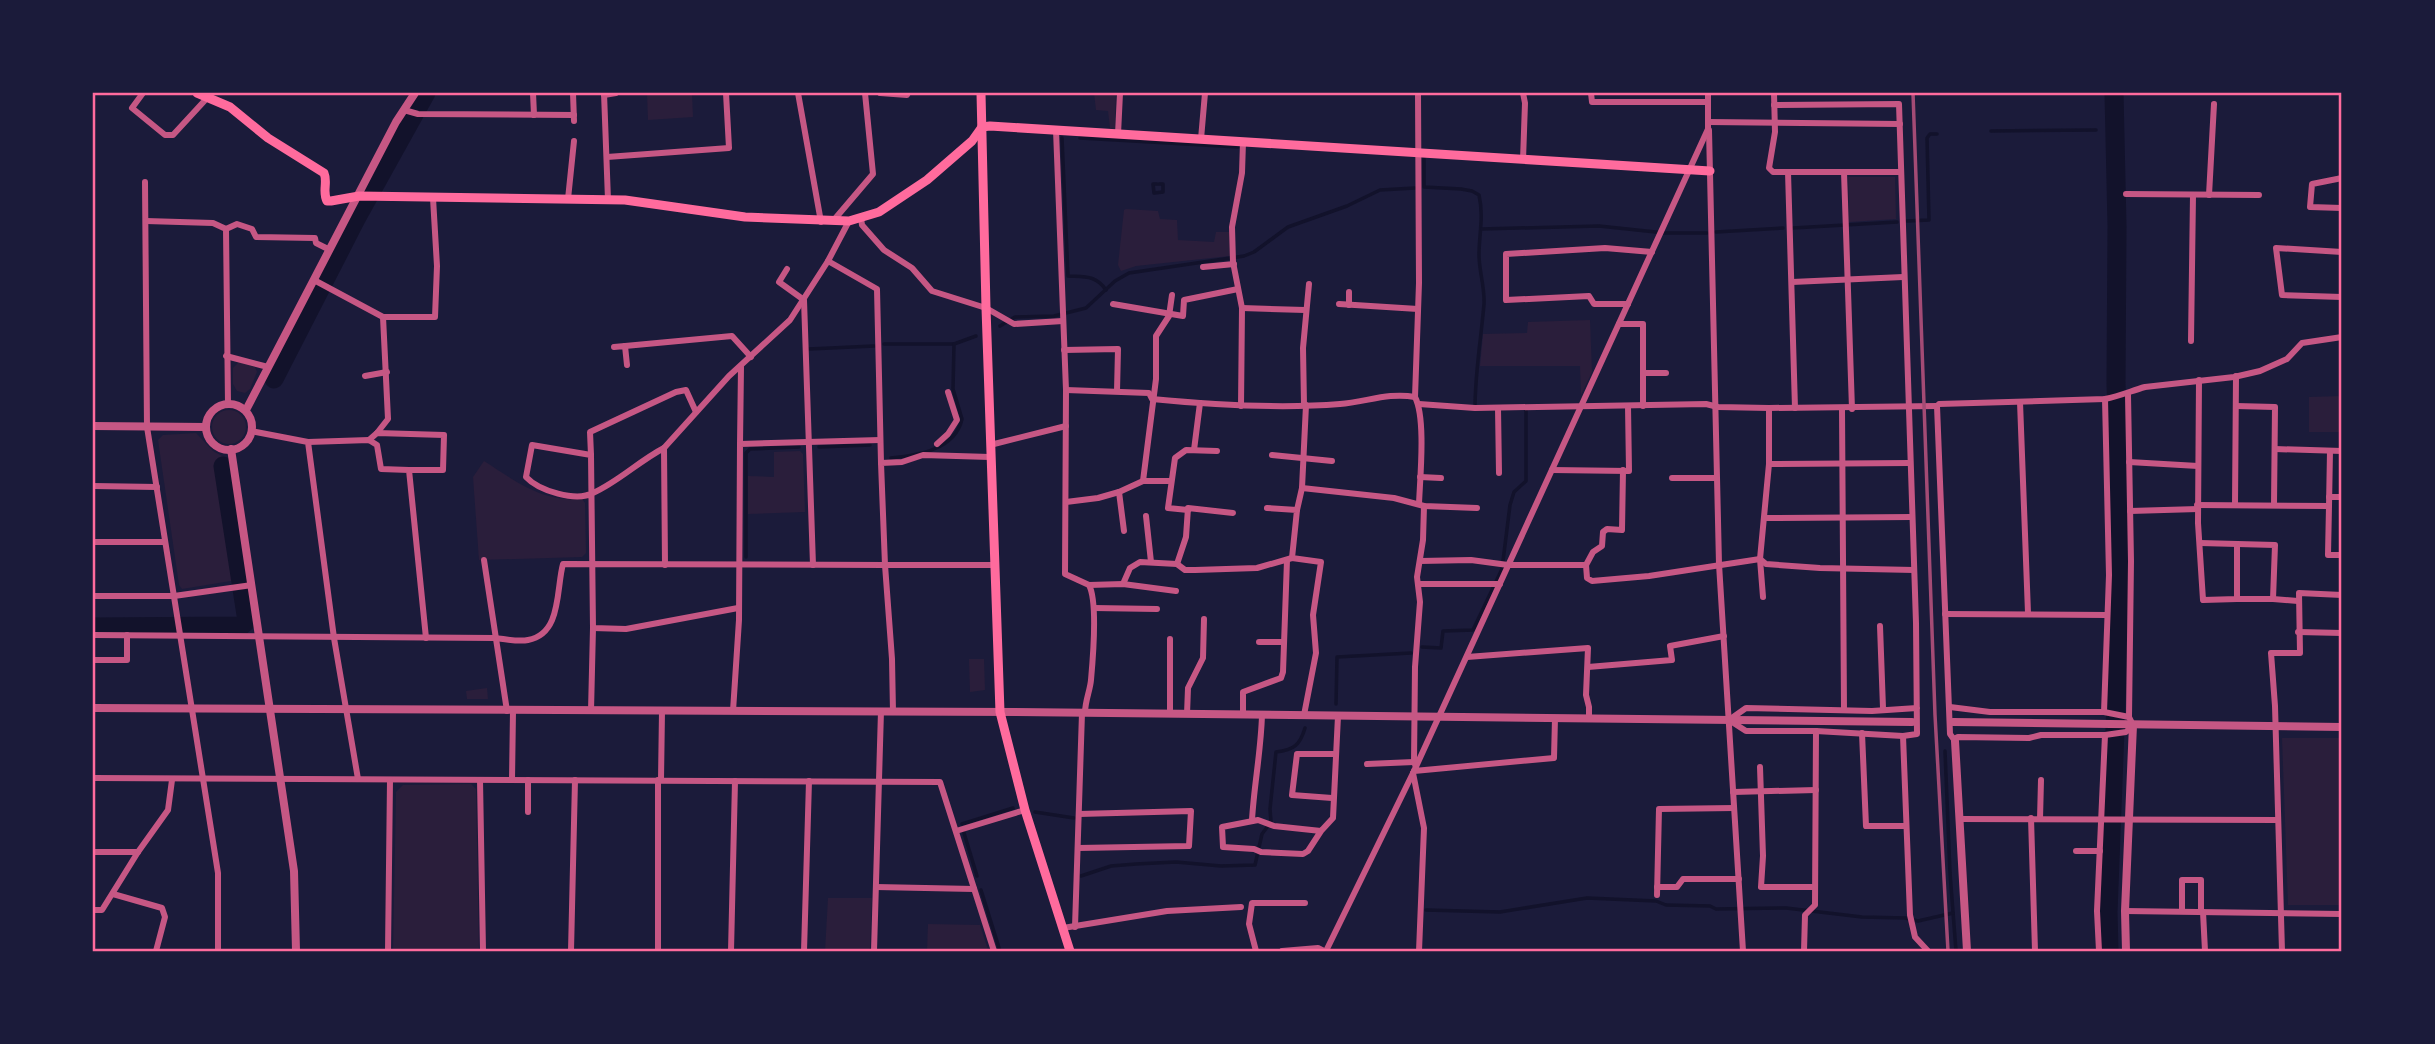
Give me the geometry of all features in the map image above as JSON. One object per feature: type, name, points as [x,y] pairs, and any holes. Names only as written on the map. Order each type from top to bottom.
[{"type":"main road","points":[[197,93],[230,107],[268,138],[324,173],[324,197],[327,201],[359,195],[608,200],[745,217],[849,221],[879,212],[927,180],[972,141],[982,127]]},
{"type":"main road","points":[[981,93],[990,457],[1000,712],[1025,810],[1070,951]]},
{"type":"main road","points":[[982,127],[1710,171]]},
{"type":"street","points":[[144,93],[132,108],[165,135],[173,135],[208,97]]},
{"type":"street","points":[[246,411],[359,195],[411,112],[415,93]]},
{"type":"street","points":[[533,93],[534,115]]},
{"type":"street","points":[[411,112],[574,118],[573,93]]},
{"type":"street","points":[[608,200],[604,94],[616,93]]},
{"type":"street","points":[[607,157],[729,148],[726,93]]},
{"type":"street","points":[[798,93],[821,222]]},
{"type":"street","points":[[832,222],[873,174],[865,93]]},
{"type":"street","points":[[880,93],[908,93]]},
{"type":"street","points":[[1118,134],[1120,93]]},
{"type":"street","points":[[1201,139],[1205,93]]},
{"type":"street","points":[[1418,93],[1418,309],[1415,397],[1419,404],[1421,505],[1414,768],[1424,828],[1419,951]]},
{"type":"street","points":[[1523,93],[1523,160]]},
{"type":"street","points":[[1591,93],[1592,102],[1708,102]]},
{"type":"street","points":[[1708,93],[1719,564],[1743,951]]},
{"type":"street","points":[[1774,93],[1775,123],[1769,167],[1773,172],[1901,172]]},
{"type":"street","points":[[1729,720],[1746,731],[1816,731],[1903,736],[1917,734],[1899,104],[1774,105]]},
{"type":"street","points":[[2209,195],[2214,104]]},
{"type":"street","points":[[1708,125],[1899,124]]},
{"type":"street","points":[[1282,951],[1318,948],[1325,951],[1467,657],[1708,125]]},
{"type":"street","points":[[1056,130],[1066,390],[1065,574],[1089,585],[1123,584],[1176,591]]},
{"type":"street","points":[[568,199],[574,142]]},
{"type":"street","points":[[1241,406],[1242,308],[1233,261],[1231,227],[1242,173],[1242,142]]},
{"type":"street","points":[[1788,172],[1795,408]]},
{"type":"street","points":[[1844,172],[1852,409]]},
{"type":"street","points":[[2342,178],[2312,184],[2310,207],[2342,208]]},
{"type":"street","points":[[145,182],[147,427],[218,873],[218,951]]},
{"type":"street","points":[[2126,194],[2259,195]]},
{"type":"street","points":[[2191,341],[2193,195]]},
{"type":"street","points":[[314,280],[383,317],[435,317],[437,266],[433,198]]},
{"type":"street","points":[[860,218],[862,225],[884,250],[912,268],[932,291],[986,309],[1014,324],[1063,317]]},
{"type":"street","points":[[146,221],[213,223],[226,229]]},
{"type":"street","points":[[591,455],[532,445],[526,477],[558,494],[592,495],[664,448],[729,376],[790,320],[828,261],[849,221]]},
{"type":"street","points":[[226,229],[236,224],[252,229],[256,237],[315,238],[316,243],[330,250]]},
{"type":"street","points":[[226,229],[228,404]]},
{"type":"street","points":[[1628,304],[1594,304],[1589,296],[1507,300],[1506,254],[1605,248],[1652,252]]},
{"type":"street","points":[[2342,252],[2276,248],[2282,295],[2342,297]]},
{"type":"street","points":[[828,261],[877,289],[880,440],[893,712]]},
{"type":"street","points":[[1203,267],[1233,261]]},
{"type":"street","points":[[787,269],[779,282],[804,300]]},
{"type":"street","points":[[1792,282],[1903,277]]},
{"type":"street","points":[[1243,715],[1243,692],[1281,678],[1283,672],[1290,559],[1302,488],[1305,310],[1309,284]]},
{"type":"street","points":[[1113,304],[1183,317],[1184,300],[1238,289]]},
{"type":"street","points":[[1349,292],[1349,305]]},
{"type":"street","points":[[1143,481],[1156,379],[1156,336],[1170,313],[1172,295]]},
{"type":"street","points":[[804,300],[813,565]]},
{"type":"street","points":[[1339,304],[1418,309]]},
{"type":"street","points":[[1242,308],[1305,310]]},
{"type":"street","points":[[369,440],[388,419],[383,317]]},
{"type":"street","points":[[1619,324],[1643,324],[1643,406]]},
{"type":"street","points":[[614,347],[687,343],[732,336],[751,357]]},
{"type":"street","points":[[1419,404],[1498,408],[1706,404],[1852,409],[2107,398],[2126,395],[2145,387],[2236,376],[2274,367],[2287,359],[2302,343],[2342,337]]},
{"type":"street","points":[[625,346],[627,365]]},
{"type":"street","points":[[1064,350],[1118,349],[1117,391]]},
{"type":"street","points":[[226,356],[268,367]]},
{"type":"street","points":[[733,711],[740,620],[741,367]]},
{"type":"street","points":[[365,376],[387,372]]},
{"type":"street","points":[[1643,373],[1665,373]]},
{"type":"street","points":[[2235,504],[2236,376]]},
{"type":"street","points":[[2199,380],[2198,507],[2203,600],[2298,601]]},
{"type":"street","points":[[591,711],[593,628],[590,432],[676,392],[686,390],[696,412]]},
{"type":"street","points":[[1066,390],[1149,393],[1152,399]]},
{"type":"street","points":[[937,444],[957,420],[948,392]]},
{"type":"street","points":[[1152,399],[1241,406],[1342,404],[1404,394],[1415,397]]},
{"type":"street","points":[[2126,395],[2130,511],[2124,820],[2126,951]]},
{"type":"street","points":[[2107,398],[2107,713]]},
{"type":"street","points":[[2020,402],[2028,613]]},
{"type":"street","points":[[1194,450],[1200,403]]},
{"type":"street","points":[[228,404],[238,405],[246,411],[251,420],[251,431],[242,446],[231,449],[219,448],[214,444],[206,427],[208,416],[213,410],[228,404]]},
{"type":"street","points":[[1552,470],[1629,471],[1628,406]]},
{"type":"street","points":[[1937,406],[1950,709],[1967,951]]},
{"type":"street","points":[[2236,406],[2275,407],[2274,505]]},
{"type":"street","points":[[1498,408],[1499,473]]},
{"type":"street","points":[[1763,597],[1760,559],[1769,464],[1769,408]]},
{"type":"street","points":[[1842,409],[1844,709]]},
{"type":"street","points":[[93,426],[206,427]]},
{"type":"street","points":[[990,445],[1066,426]]},
{"type":"street","points":[[251,431],[308,442],[369,440],[377,445],[381,469],[443,470],[444,435],[377,433]]},
{"type":"street","points":[[740,444],[880,440]]},
{"type":"street","points":[[308,442],[334,638],[358,779]]},
{"type":"street","points":[[664,448],[665,565]]},
{"type":"street","points":[[231,449],[244,586],[260,636],[295,882],[296,951]]},
{"type":"street","points":[[2275,449],[2342,451]]},
{"type":"street","points":[[1217,451],[1186,450],[1175,458],[1168,508],[1233,513]]},
{"type":"street","points":[[2330,451],[2328,555],[2342,555]]},
{"type":"street","points":[[881,463],[902,462],[923,455],[990,457]]},
{"type":"street","points":[[1272,455],[1332,461]]},
{"type":"street","points":[[2129,462],[2198,466]]},
{"type":"street","points":[[1769,464],[1910,463]]},
{"type":"street","points":[[409,470],[426,638]]},
{"type":"street","points":[[1623,470],[1622,530],[1607,529],[1602,532],[1602,546],[1593,552],[1586,565],[1587,578],[1592,581],[1649,576],[1760,559],[1766,564],[1914,570]]},
{"type":"street","points":[[1420,477],[1441,478]]},
{"type":"street","points":[[1672,478],[1716,478]]},
{"type":"street","points":[[1066,502],[1098,498],[1143,481],[1171,481]]},
{"type":"street","points":[[93,486],[157,487]]},
{"type":"street","points":[[1302,488],[1394,498],[1421,505],[1478,508]]},
{"type":"street","points":[[1119,492],[1124,531]]},
{"type":"street","points":[[2329,497],[2342,497]]},
{"type":"street","points":[[2130,511],[2235,504],[2329,506]]},
{"type":"street","points":[[1267,508],[1297,510]]},
{"type":"street","points":[[1177,564],[1186,537],[1188,510]]},
{"type":"street","points":[[1146,516],[1151,562]]},
{"type":"street","points":[[1765,519],[1912,517]]},
{"type":"street","points":[[93,542],[164,542]]},
{"type":"street","points":[[2200,543],[2275,545],[2273,599]]},
{"type":"street","points":[[2237,544],[2237,599]]},
{"type":"street","points":[[1123,584],[1134,564],[1151,562],[1177,564],[1185,570],[1257,568],[1290,559],[1321,562],[1313,615],[1316,653],[1304,715]]},
{"type":"street","points":[[484,560],[495,638],[510,711],[512,780]]},
{"type":"street","points":[[1420,561],[1471,560],[1508,565],[1586,565]]},
{"type":"street","points":[[93,635],[180,630],[260,636],[528,640],[543,633],[551,625],[563,564],[994,565]]},
{"type":"street","points":[[1418,583],[1500,584]]},
{"type":"street","points":[[1075,927],[1083,713],[1091,683],[1094,608],[1093,591],[1089,585]]},
{"type":"street","points":[[93,596],[174,596],[244,586]]},
{"type":"street","points":[[2281,951],[2275,705],[2271,653],[2300,653],[2299,593],[2342,595]]},
{"type":"street","points":[[593,628],[626,629],[738,608]]},
{"type":"street","points":[[1094,608],[1157,609]]},
{"type":"street","points":[[1945,614],[2107,615]]},
{"type":"street","points":[[1187,714],[1188,688],[1203,658],[1204,620]]},
{"type":"street","points":[[1880,626],[1883,708]]},
{"type":"street","points":[[2298,632],[2342,633]]},
{"type":"street","points":[[93,660],[127,660],[128,635]]},
{"type":"street","points":[[1588,667],[1672,660],[1670,646],[1724,636]]},
{"type":"street","points":[[1170,639],[1170,714]]},
{"type":"street","points":[[1259,642],[1283,642]]},
{"type":"street","points":[[1467,657],[1588,648],[1586,695],[1589,718]]},
{"type":"street","points":[[93,708],[1000,712],[1912,722]]},
{"type":"street","points":[[1729,720],[1746,708],[1917,710]]},
{"type":"street","points":[[1950,709],[2107,713],[2126,723]]},
{"type":"street","points":[[658,951],[662,711]]},
{"type":"street","points":[[874,951],[881,712]]},
{"type":"street","points":[[1252,820],[1254,786],[1261,754],[1262,715]]},
{"type":"street","points":[[1321,831],[1274,826],[1252,820],[1222,827],[1223,847],[1303,854],[1308,851],[1333,817],[1338,716]]},
{"type":"street","points":[[1367,764],[1414,768],[1554,758],[1555,718]]},
{"type":"street","points":[[1953,722],[2342,727]]},
{"type":"street","points":[[1953,738],[2107,735],[2126,723]]},
{"type":"street","points":[[1804,951],[1805,915],[1815,905],[1816,731]]},
{"type":"street","points":[[1862,733],[1866,826],[1906,826]]},
{"type":"street","points":[[2099,951],[2097,911],[2107,735]]},
{"type":"street","points":[[1903,736],[1910,915],[1915,937],[1928,951]]},
{"type":"street","points":[[1332,798],[1292,795],[1297,754],[1335,754]]},
{"type":"street","points":[[1760,767],[1763,856],[1761,887],[1815,887]]},
{"type":"street","points":[[93,778],[940,782],[994,951]]},
{"type":"street","points":[[93,910],[102,910],[138,852],[169,810],[172,780]]},
{"type":"street","points":[[388,951],[390,780]]},
{"type":"street","points":[[480,780],[483,951]]},
{"type":"street","points":[[528,780],[528,812]]},
{"type":"street","points":[[571,951],[575,780]]},
{"type":"street","points":[[2040,780],[2040,818]]},
{"type":"street","points":[[731,951],[735,781]]},
{"type":"street","points":[[804,951],[809,782]]},
{"type":"street","points":[[1733,792],[1816,790]]},
{"type":"street","points":[[1734,808],[1659,809],[1657,891],[1677,887],[1683,879],[1739,879]]},
{"type":"street","points":[[956,831],[1025,810]]},
{"type":"street","points":[[1078,848],[1189,846],[1191,811],[1079,814]]},
{"type":"street","points":[[1959,818],[2277,820]]},
{"type":"street","points":[[2031,818],[2035,951]]},
{"type":"street","points":[[2076,851],[2100,851]]},
{"type":"street","points":[[93,852],[138,852]]},
{"type":"street","points":[[2182,911],[2182,880],[2201,880],[2205,951]]},
{"type":"street","points":[[876,887],[974,889]]},
{"type":"street","points":[[113,894],[162,908],[165,917],[156,951]]},
{"type":"street","points":[[1273,903],[1274,894]]},
{"type":"street","points":[[1256,951],[1249,924],[1252,903],[1305,902]]},
{"type":"street","points":[[1063,928],[1167,911],[1241,907]]},
{"type":"street","points":[[2125,911],[2342,914]]},
{"type":"shaded area","points":[[647,93],[692,93],[693,117],[648,120]]},
{"type":"shaded area","points":[[1094,93],[1116,93],[1115,129],[1110,128],[1108,111],[1096,110]]},
{"type":"shaded area","points":[[1848,177],[1895,177],[1896,219],[1849,222]]},
{"type":"shaded area","points":[[1126,209],[1158,211],[1160,219],[1177,220],[1178,240],[1214,242],[1216,232],[1229,232],[1230,256],[1136,266],[1121,271],[1118,265]]},
{"type":"shaded area","points":[[1590,320],[1592,372],[1581,395],[1580,366],[1480,366],[1483,334],[1527,333],[1528,322]]},
{"type":"shaded area","points":[[239,362],[255,367],[257,372],[250,389],[245,393],[237,391],[233,384],[233,368]]},
{"type":"shaded area","points":[[2342,396],[2342,432],[2309,432],[2309,397]]},
{"type":"shaded area","points":[[229,410],[241,415],[246,427],[241,439],[229,444],[217,439],[212,427],[217,415]]},
{"type":"shaded area","points":[[196,433],[213,451],[224,457],[243,579],[182,589],[179,585],[158,440],[163,435]]},
{"type":"shaded area","points":[[800,451],[803,454],[805,512],[748,514],[748,476],[774,477],[774,452]]},
{"type":"shaded area","points":[[484,461],[542,494],[582,499],[585,503],[586,553],[582,557],[479,560],[473,477]]},
{"type":"shaded area","points":[[969,659],[984,659],[985,690],[970,692]]},
{"type":"shaded area","points":[[487,688],[488,699],[467,699],[466,691]]},
{"type":"shaded area","points":[[2282,738],[2342,738],[2342,905],[2288,905]]},
{"type":"shaded area","points":[[471,784],[476,789],[479,951],[393,951],[396,792],[403,785]]},
{"type":"shaded area","points":[[828,898],[872,898],[870,948],[867,951],[825,951]]},
{"type":"shaded area","points":[[928,924],[980,925],[988,950],[927,951]]},
{"type":"waterway","points":[[274,379],[356,219],[426,93]]},
{"type":"waterway","points":[[2109,951],[2108,912],[2121,573],[2116,383],[2114,93]]},
{"type":"waterway","points":[[1991,131],[2096,130]]},
{"type":"waterway","points":[[1907,221],[1929,220],[1927,138],[1930,134],[1937,134]]},
{"type":"waterway","points":[[1062,138],[1068,276],[1094,279],[1106,290]]},
{"type":"waterway","points":[[1080,138],[1238,147]]},
{"type":"waterway","points":[[1424,159],[1424,187],[1461,189],[1479,195],[1479,261],[1484,304],[1475,408]]},
{"type":"waterway","points":[[1157,184],[1153,184],[1154,193],[1163,192],[1163,184],[1159,184]]},
{"type":"waterway","points":[[1000,326],[1015,317],[1054,316],[1086,308],[1115,281],[1129,273],[1244,256],[1254,252],[1288,227],[1347,206],[1380,190],[1415,188]]},
{"type":"waterway","points":[[1793,228],[1897,222]]},
{"type":"waterway","points":[[1482,229],[1599,226],[1665,233],[1707,233]]},
{"type":"waterway","points":[[1716,232],[1783,228]]},
{"type":"waterway","points":[[891,458],[923,453],[952,438],[962,419],[953,389],[954,344],[976,336]]},
{"type":"waterway","points":[[884,344],[954,344]]},
{"type":"waterway","points":[[809,349],[874,346]]},
{"type":"waterway","points":[[1422,647],[1441,648],[1443,631],[1473,630],[1502,569],[1510,505],[1514,492],[1526,481],[1526,411]]},
{"type":"waterway","points":[[819,447],[870,445]]},
{"type":"waterway","points":[[746,557],[746,453],[750,449],[799,447]]},
{"type":"waterway","points":[[93,627],[241,626],[247,621],[223,466]]},
{"type":"waterway","points":[[1336,704],[1337,657],[1411,653]]},
{"type":"waterway","points":[[1081,876],[1111,866],[1136,864],[1176,862],[1221,866],[1255,865],[1262,834],[1271,822],[1276,752],[1295,746],[1305,728]]},
{"type":"waterway","points":[[1945,751],[1956,951]]},
{"type":"waterway","points":[[962,824],[1013,808]]},
{"type":"waterway","points":[[1035,812],[1074,818]]},
{"type":"waterway","points":[[964,833],[977,876]]},
{"type":"waterway","points":[[981,890],[1000,951]]},
{"type":"waterway","points":[[1426,910],[1500,912],[1587,898],[1656,901],[1666,905],[1710,906],[1716,909],[1786,908],[1918,921],[1953,913]]},
{"type":"railway","points":[[1913,93],[1935,715],[1948,951]]}]
